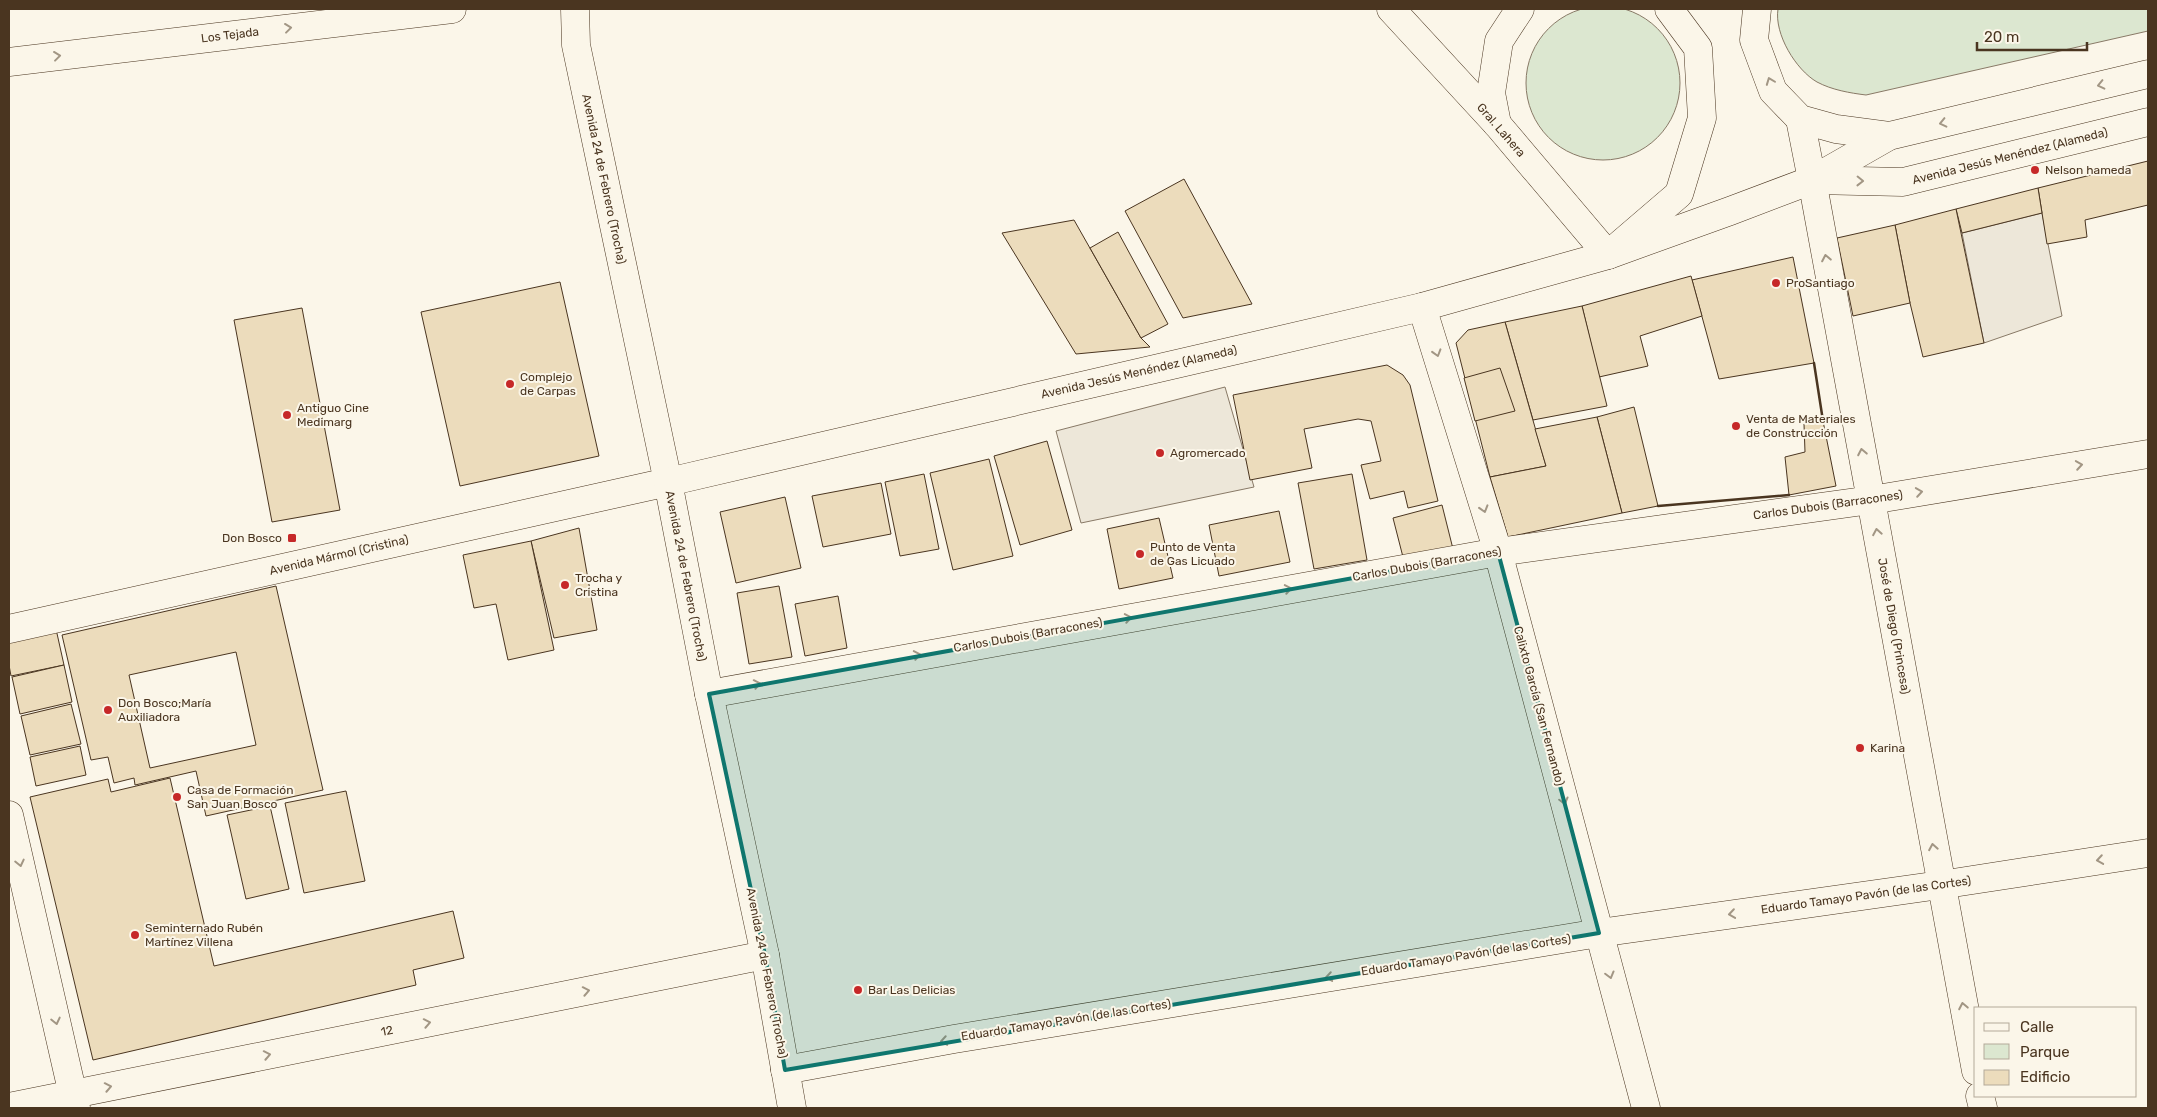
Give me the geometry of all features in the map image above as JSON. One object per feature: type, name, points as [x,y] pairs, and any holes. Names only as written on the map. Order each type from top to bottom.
[{"type":"street","name":"Los Tejada","points":[[9,62],[452,9]]},
{"type":"street","points":[[556,9],[576,44]]},
{"type":"street","points":[[575,9],[576,44]]},
{"type":"street","name":"Gral. Lahera","points":[[1395,9],[1497,124],[1608,255]]},
{"type":"street","points":[[1497,124],[1492,93],[1499,41],[1520,9]]},
{"type":"street","name":"Avenida Jesús Menéndez (Alameda)","points":[[1608,255],[1679,194],[1702,118],[1698,48],[1669,9]]},
{"type":"street","points":[[1758,9],[1754,40],[1773,90],[1800,119],[1812,180]]},
{"type":"street","name":"Avenida 24 de Febrero (Trocha)","points":[[576,44],[668,482],[709,694],[765,955],[792,1108]]},
{"type":"street","name":"Avenida Jesús Menéndez (Alameda)","points":[[668,482],[1422,307],[1608,255],[1812,180],[1889,136],[2148,74]]},
{"type":"street","name":"Avenida Jesús Menéndez (Alameda)","points":[[1800,119],[1836,129],[1889,136]]},
{"type":"street","name":"Avenida Jesús Menéndez (Alameda)","points":[[1812,180],[1903,182],[2148,122]]},
{"type":"street","name":"José de Diego (Princesa)","points":[[1812,180],[1940,885],[1974,1062]]},
{"type":"street","name":"Calixto García (San Fernando)","points":[[1422,307],[1498,552],[1646,1108]]},
{"type":"street","name":"Carlos Dubois (Barracones)","points":[[709,694],[1498,552],[1871,500],[2148,454]]},
{"type":"street","name":"Avenida Mármol (Cristina)","points":[[9,628],[668,482]]},
{"type":"street","points":[[9,815],[75,1101]]},
{"type":"street","name":"Eduardo Tamayo Pavón (de las Cortes)","points":[[785,1070],[954,1039],[1599,933],[1940,885],[2148,853]]},
{"type":"street","name":"12","points":[[9,1107],[75,1101],[765,955]]},
{"type":"highlighted area","points":[[1498,552],[1599,933],[785,1070],[765,955],[709,694]]},
{"type":"green space","points":[[1603,6],[1618,7],[1633,12],[1658,28],[1674,53],[1679,68],[1679,98],[1674,113],[1658,138],[1633,154],[1618,159],[1603,160],[1588,159],[1573,154],[1548,138],[1532,113],[1527,98],[1526,83],[1527,68],[1532,53],[1548,28],[1573,12],[1588,7]]},
{"type":"green space","points":[[1778,9],[2148,9],[2148,31],[1866,95],[1841,91],[1823,85],[1801,69],[1783,40],[1779,29]]},
{"type":"shaded area","points":[[2042,213],[2062,316],[1984,343],[1962,233]]},
{"type":"shaded area","points":[[1225,387],[1254,487],[1081,523],[1056,431]]},
{"type":"building","points":[[2148,161],[2148,205],[2085,220],[2087,237],[2047,244],[2038,188]]},
{"type":"building","points":[[1184,179],[1252,304],[1183,318],[1125,211]]},
{"type":"building","points":[[2038,188],[2042,213],[1962,233],[1956,209]]},
{"type":"building","points":[[1956,209],[1984,343],[1923,357],[1910,303],[1895,225]]},
{"type":"building","points":[[1074,220],[1141,338],[1150,347],[1076,354],[1002,233]]},
{"type":"building","points":[[1895,225],[1910,303],[1853,316],[1837,238]]},
{"type":"building","points":[[1118,232],[1168,324],[1141,338],[1090,248]]},
{"type":"building","points":[[1793,257],[1814,363],[1719,379],[1692,280]]},
{"type":"building","points":[[1691,276],[1702,316],[1640,336],[1648,366],[1599,377],[1582,306]]},
{"type":"building","name":"Complejo de Carpas","points":[[560,282],[599,456],[460,486],[421,312]]},
{"type":"building","points":[[1582,306],[1607,406],[1533,420],[1505,322]]},
{"type":"building","name":"Antiguo Cine Medimarg","points":[[302,308],[340,510],[272,522],[234,320]]},
{"type":"building","points":[[1505,322],[1546,466],[1490,477],[1456,343],[1468,330]]},
{"type":"building","points":[[1387,365],[1403,375],[1410,385],[1438,501],[1408,508],[1404,491],[1370,499],[1361,465],[1381,461],[1371,421],[1358,419],[1304,429],[1312,468],[1250,480],[1233,395]]},
{"type":"building","points":[[1500,368],[1515,411],[1475,421],[1464,378]]},
{"type":"building","points":[[1634,407],[1658,506],[1622,513],[1597,417]]},
{"type":"building","points":[[1597,417],[1622,513],[1508,537],[1490,477],[1546,466],[1535,429]]},
{"type":"building","points":[[1823,421],[1836,486],[1789,495],[1785,457],[1805,452],[1804,424]]},
{"type":"building","points":[[1047,441],[1072,530],[1020,545],[994,456]]},
{"type":"building","points":[[989,459],[1013,556],[953,570],[930,473]]},
{"type":"building","points":[[924,474],[939,549],[900,556],[885,482]]},
{"type":"building","points":[[1352,474],[1367,560],[1314,569],[1298,483]]},
{"type":"building","points":[[881,483],[891,534],[823,547],[812,496]]},
{"type":"building","points":[[785,497],[801,568],[736,583],[720,512]]},
{"type":"building","points":[[1442,505],[1453,549],[1404,561],[1393,518]]},
{"type":"building","points":[[1279,511],[1290,562],[1219,576],[1209,525]]},
{"type":"building","name":"Punto de Venta de Gas Licuado","points":[[1159,518],[1173,578],[1119,589],[1107,529]]},
{"type":"building","name":"Trocha y Cristina","points":[[579,528],[597,630],[554,638],[531,541]]},
{"type":"building","points":[[531,541],[554,650],[508,660],[496,604],[474,608],[463,555]]},
{"type":"building","name":"Don Bosco;María Auxiliadora","points":[[276,586],[323,790],[206,816],[196,771],[135,785],[134,778],[114,783],[108,757],[91,760],[62,635]],"holes":[[[236,652],[256,745],[150,768],[129,675]]]},
{"type":"building","points":[[779,586],[792,657],[749,664],[737,593]]},
{"type":"building","points":[[838,596],[847,648],[805,656],[795,604]]},
{"type":"building","points":[[56,629],[64,665],[11,676],[9,639]]},
{"type":"building","points":[[64,665],[72,702],[20,714],[12,677]]},
{"type":"building","points":[[71,704],[81,744],[30,755],[21,716]]},
{"type":"building","points":[[80,746],[86,775],[36,786],[30,757]]},
{"type":"building","name":"Seminternado Rubén Martínez Villena","points":[[170,778],[214,966],[453,911],[464,958],[413,970],[416,985],[93,1060],[30,797],[108,779],[111,792]]},
{"type":"building","points":[[346,791],[365,881],[304,893],[285,803]]},
{"type":"building","points":[[270,806],[289,889],[246,899],[227,815]]},
{"type":"wall","points":[[1814,363],[1823,421]]},
{"type":"wall","points":[[1658,506],[1789,495]]},
{"type":"place","name":"Nelson hameda","points":[[2035,170]]},
{"type":"place","name":"ProSantiago","points":[[1776,283]]},
{"type":"place","name":"Complejo de Carpas","points":[[510,384]]},
{"type":"place","name":"Antiguo Cine Medimarg","points":[[287,415]]},
{"type":"place","name":"Venta de Materiales de Construcción","points":[[1736,426]]},
{"type":"place","name":"Agromercado","points":[[1160,453]]},
{"type":"place","name":"Don Bosco","points":[[292,538]]},
{"type":"place","name":"Punto de Venta de Gas Licuado","points":[[1140,554]]},
{"type":"place","name":"Trocha y Cristina","points":[[565,585]]},
{"type":"place","name":"Don Bosco;María Auxiliadora","points":[[108,710]]},
{"type":"place","name":"Karina","points":[[1860,748]]},
{"type":"place","name":"Casa de Formación San Juan Bosco","points":[[177,797]]},
{"type":"place","name":"Seminternado Rubén Martínez Villena","points":[[135,935]]},
{"type":"place","name":"Bar Las Delicias","points":[[858,990]]}]
